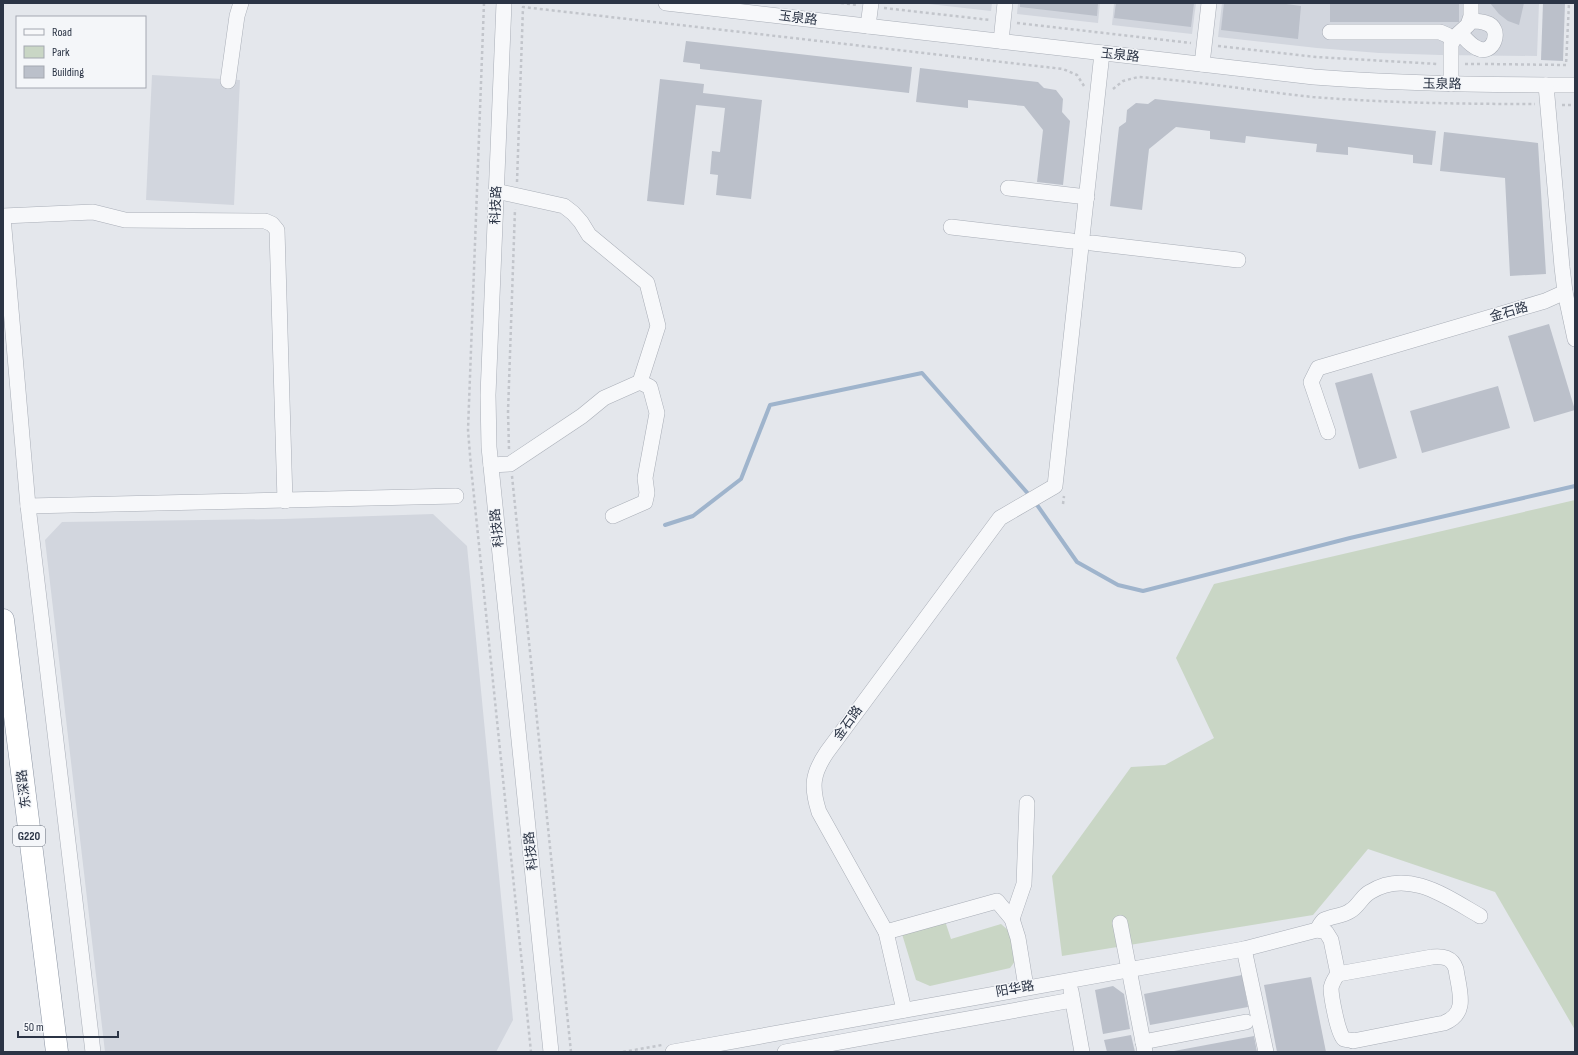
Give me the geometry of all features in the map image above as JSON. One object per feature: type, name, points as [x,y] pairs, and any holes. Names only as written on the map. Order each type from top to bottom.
[{"type":"highway","name":"东深路","points":[[3,620],[57,1052]]},
{"type":"highway","name":"东深路","points":[[3,718],[42,1052]]},
{"type":"street","points":[[228,81],[237,16],[241,3]]},
{"type":"street","name":"科技路","points":[[504,3],[488,395],[488,429],[551,1052]]},
{"type":"street","name":"玉泉路","points":[[666,3],[726,6],[868,26],[1346,79],[1451,84],[1575,85]]},
{"type":"street","points":[[868,26],[871,3]]},
{"type":"street","points":[[1001,41],[1005,3]]},
{"type":"street","points":[[1202,64],[1209,3]]},
{"type":"street","points":[[1451,84],[1451,49],[1457,36],[1465,30],[1470,21],[1471,3]]},
{"type":"street","points":[[1330,32],[1440,32],[1457,36],[1477,48],[1486,49],[1493,44],[1496,36],[1493,28],[1486,23],[1470,21]]},
{"type":"street","points":[[1060,487],[1086,197],[1102,53]]},
{"type":"street","points":[[1571,70],[1575,85]]},
{"type":"street","points":[[1546,85],[1549,104],[1562,267],[1575,339]]},
{"type":"street","points":[[1008,188],[1086,197]]},
{"type":"street","points":[[496,191],[564,206],[581,222],[589,235],[647,283],[658,326],[640,382]]},
{"type":"street","points":[[93,1052],[28,506],[3,216],[93,212],[125,220],[265,221],[272,224],[277,230],[285,501]]},
{"type":"street","points":[[951,227],[1072,241]]},
{"type":"street","points":[[1092,243],[1238,260]]},
{"type":"street","name":"金石路","points":[[1328,432],[1311,382],[1318,368],[1545,301],[1566,292]]},
{"type":"street","points":[[491,465],[510,464],[582,416],[604,398],[640,382],[650,386],[657,413],[645,478],[647,493],[645,502],[613,516]]},
{"type":"street","name":"金石路","points":[[904,1010],[886,932],[819,812],[814,796],[813,780],[818,765],[1000,518],[1060,487]]},
{"type":"street","points":[[28,506],[456,496]]},
{"type":"street","points":[[1012,919],[1024,884],[1028,802]]},
{"type":"street","points":[[1336,968],[1441,956],[1449,958],[1456,969],[1460,1004],[1458,1013],[1453,1020],[1354,1041],[1345,1040],[1341,1035],[1338,1026],[1331,989],[1336,968],[1331,940],[1326,932],[1317,930],[1323,920],[1351,911],[1368,893],[1391,883],[1406,882],[1435,890],[1480,916]]},
{"type":"street","points":[[886,932],[997,901],[1012,919],[1018,938],[1026,987]]},
{"type":"street","points":[[1120,923],[1144,1047],[1246,1022]]},
{"type":"street","name":"阳华路","points":[[673,1052],[1026,987],[1244,949],[1317,930]]},
{"type":"street","points":[[1244,949],[1266,1052]]},
{"type":"street","points":[[1069,980],[1082,1052]]},
{"type":"street","name":"阳华路","points":[[785,1052],[830,1048],[1072,1000]]},
{"type":"street","points":[[826,1024],[830,1048]]},
{"type":"path","points":[[1569,3],[1571,70]]},
{"type":"path","points":[[516,189],[523,7],[1063,69],[1077,76],[1082,81],[1085,88]]},
{"type":"path","points":[[1112,91],[1123,81],[1138,77],[1305,96],[1376,102],[1575,105]]},
{"type":"path","points":[[516,205],[508,406],[510,464],[571,1052]]},
{"type":"path","points":[[1060,487],[1063,504]]},
{"type":"shaded area","points":[[920,3],[992,3],[991,11]]},
{"type":"shaded area","points":[[1018,3],[1100,3],[1098,23],[1017,14]]},
{"type":"shaded area","points":[[1114,3],[1196,3],[1192,34],[1112,25]]},
{"type":"shaded area","points":[[1222,3],[1539,3],[1537,56],[1379,53],[1218,37]]},
{"type":"shaded area","points":[[152,75],[240,80],[234,205],[146,200]]},
{"type":"shaded area","points":[[433,514],[467,546],[513,1020],[496,1052],[105,1052],[45,540],[62,522],[283,519]]},
{"type":"green space","points":[[1575,500],[1575,1030],[1495,892],[1368,849],[1313,915],[1062,956],[1052,876],[1131,767],[1165,765],[1214,738],[1176,658],[1214,584]]},
{"type":"green space","points":[[945,921],[951,939],[1001,924],[1009,931],[1016,960],[1010,968],[930,986],[916,980],[902,934]]},
{"type":"building","points":[[1020,3],[1098,3],[1097,16],[1020,7]]},
{"type":"building","points":[[1116,3],[1194,3],[1191,27],[1114,18]]},
{"type":"building","points":[[1224,3],[1279,3],[1301,6],[1298,39],[1221,30]]},
{"type":"building","points":[[1330,3],[1459,3],[1459,22],[1330,22]]},
{"type":"building","points":[[1490,3],[1524,3],[1519,25],[1508,21],[1499,14]]},
{"type":"building","points":[[1543,3],[1565,3],[1563,61],[1541,60]]},
{"type":"building","points":[[686,41],[912,67],[909,93],[700,69],[700,64],[683,62]]},
{"type":"building","points":[[920,68],[1038,82],[1044,88],[1056,90],[1063,99],[1062,112],[1070,121],[1063,185],[1037,182],[1043,130],[1024,106],[968,100],[968,108],[916,102]]},
{"type":"building","points":[[660,79],[704,84],[703,93],[762,100],[751,199],[716,195],[718,175],[710,174],[712,151],[720,152],[725,108],[696,105],[684,205],[647,201]]},
{"type":"building","points":[[1155,99],[1436,131],[1432,165],[1413,163],[1413,155],[1348,147],[1348,155],[1316,152],[1317,144],[1246,136],[1245,143],[1210,139],[1210,131],[1176,127],[1149,149],[1142,210],[1110,206],[1119,127],[1126,122],[1127,110],[1136,103],[1148,104]]},
{"type":"building","points":[[1444,132],[1538,143],[1546,274],[1510,276],[1505,178],[1440,171]]},
{"type":"building","points":[[1549,324],[1575,410],[1534,422],[1508,336]]},
{"type":"building","points":[[1372,373],[1397,458],[1359,469],[1335,383]]},
{"type":"building","points":[[1498,386],[1510,428],[1422,453],[1410,411]]},
{"type":"building","points":[[1242,975],[1248,1007],[1150,1025],[1144,994]]},
{"type":"building","points":[[1311,977],[1326,1052],[1277,1052],[1264,985]]},
{"type":"building","points":[[1113,986],[1124,994],[1130,1029],[1103,1034],[1095,990]]},
{"type":"building","points":[[1131,1035],[1135,1052],[1107,1052],[1104,1040]]},
{"type":"building","points":[[1254,1036],[1257,1052],[1174,1052],[1174,1051]]},
{"type":"waterway","points":[[665,525],[693,516],[741,479],[770,405],[922,373],[1031,497]]},
{"type":"waterway","points":[[1035,502],[1077,562],[1118,585],[1143,591],[1350,538],[1575,486]]}]
